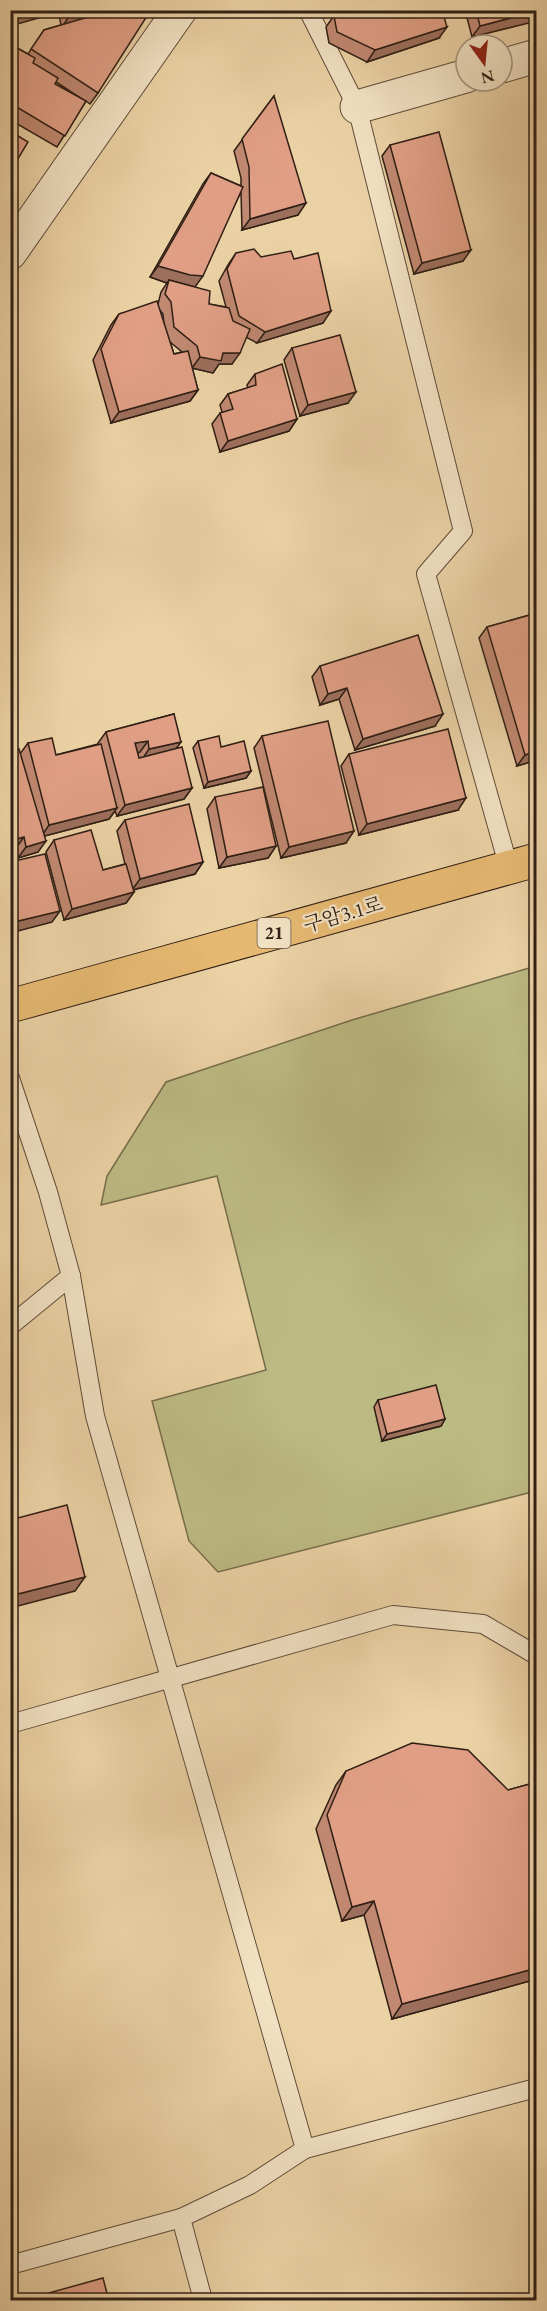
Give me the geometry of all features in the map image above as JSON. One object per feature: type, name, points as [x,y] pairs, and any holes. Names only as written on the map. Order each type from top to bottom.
[{"type":"main road","name":"구암3.1로","points":[[10,1006],[523,864]]},
{"type":"street","points":[[10,253],[180,10]]},
{"type":"street","points":[[514,63],[537,56]]},
{"type":"street","points":[[357,107],[454,79]]},
{"type":"lane","points":[[310,11],[357,107],[463,531],[426,574],[523,864]]},
{"type":"lane","points":[[10,1078],[48,1192],[70,1276],[95,1416],[305,2149]]},
{"type":"lane","points":[[10,1326],[70,1276]]},
{"type":"lane","points":[[10,1724],[172,1680],[393,1615],[483,1624],[537,1655]]},
{"type":"lane","points":[[10,2265],[181,2218],[250,2185],[305,2149],[537,2088]]},
{"type":"lane","points":[[181,2218],[203,2301]]},
{"type":"shaded area","points":[[536,966],[536,1491],[218,1572],[189,1541],[152,1401],[266,1370],[217,1176],[101,1205],[107,1176],[166,1082],[352,1020]]},
{"type":"building","points":[[10,10],[33,10],[10,17]]},
{"type":"building","points":[[68,10],[89,10],[70,15]]},
{"type":"building","points":[[112,10],[137,10],[147,16],[98,93],[31,49],[44,30]]},
{"type":"building","points":[[338,10],[442,10],[447,27],[375,50],[337,32],[334,16]]},
{"type":"building","points":[[476,10],[537,10],[537,11],[480,26]]},
{"type":"building","points":[[10,44],[35,58],[33,63],[58,78],[55,84],[86,101],[65,136],[10,103]]},
{"type":"building","points":[[274,96],[306,203],[250,219],[249,167],[242,139]]},
{"type":"building","points":[[10,117],[16,120],[10,129]]},
{"type":"building","points":[[10,131],[28,142],[10,172]]},
{"type":"building","points":[[439,132],[471,250],[422,263],[390,145]]},
{"type":"building","points":[[211,173],[243,187],[203,276],[190,275],[158,266]]},
{"type":"building","points":[[254,249],[261,257],[291,251],[294,259],[318,253],[331,311],[265,332],[239,316],[227,269],[236,253]]},
{"type":"building","points":[[169,280],[210,291],[209,304],[229,308],[233,321],[250,329],[240,353],[223,353],[221,361],[200,357],[197,346],[174,327],[171,302],[165,294]]},
{"type":"building","points":[[157,301],[174,354],[188,351],[198,390],[119,412],[101,349],[119,314]]},
{"type":"building","points":[[340,335],[356,392],[308,405],[292,348]]},
{"type":"building","points":[[282,364],[297,419],[228,441],[220,413],[233,409],[228,394],[256,385],[255,374]]},
{"type":"building","points":[[537,613],[537,751],[525,755],[487,627]]},
{"type":"building","points":[[418,635],[443,714],[363,739],[347,688],[328,694],[320,666]]},
{"type":"building","points":[[174,714],[181,742],[149,749],[148,741],[135,743],[139,758],[182,747],[192,788],[125,805],[106,732]]},
{"type":"building","points":[[328,721],[354,831],[289,847],[262,736]]},
{"type":"building","points":[[448,729],[466,798],[367,824],[349,754]]},
{"type":"building","points":[[219,736],[221,747],[244,741],[251,771],[208,782],[198,741]]},
{"type":"building","points":[[52,738],[56,755],[101,744],[117,808],[49,825],[28,743]]},
{"type":"building","points":[[19,749],[46,841],[26,847],[24,837],[10,841],[10,751]]},
{"type":"building","points":[[263,787],[276,846],[227,857],[215,797]]},
{"type":"building","points":[[189,804],[203,862],[140,879],[125,820]]},
{"type":"building","points":[[91,830],[103,870],[126,864],[134,892],[72,909],[54,840]]},
{"type":"building","points":[[45,854],[60,911],[10,923],[10,862]]},
{"type":"building","points":[[436,1385],[445,1419],[387,1434],[378,1400]]},
{"type":"building","points":[[67,1505],[85,1577],[10,1596],[10,1520]]},
{"type":"building","points":[[412,1743],[468,1750],[508,1790],[537,1782],[537,1968],[402,2004],[374,1901],[352,1907],[327,1815],[346,1771]]},
{"type":"building","points":[[103,2278],[109,2301],[20,2301]]}]
